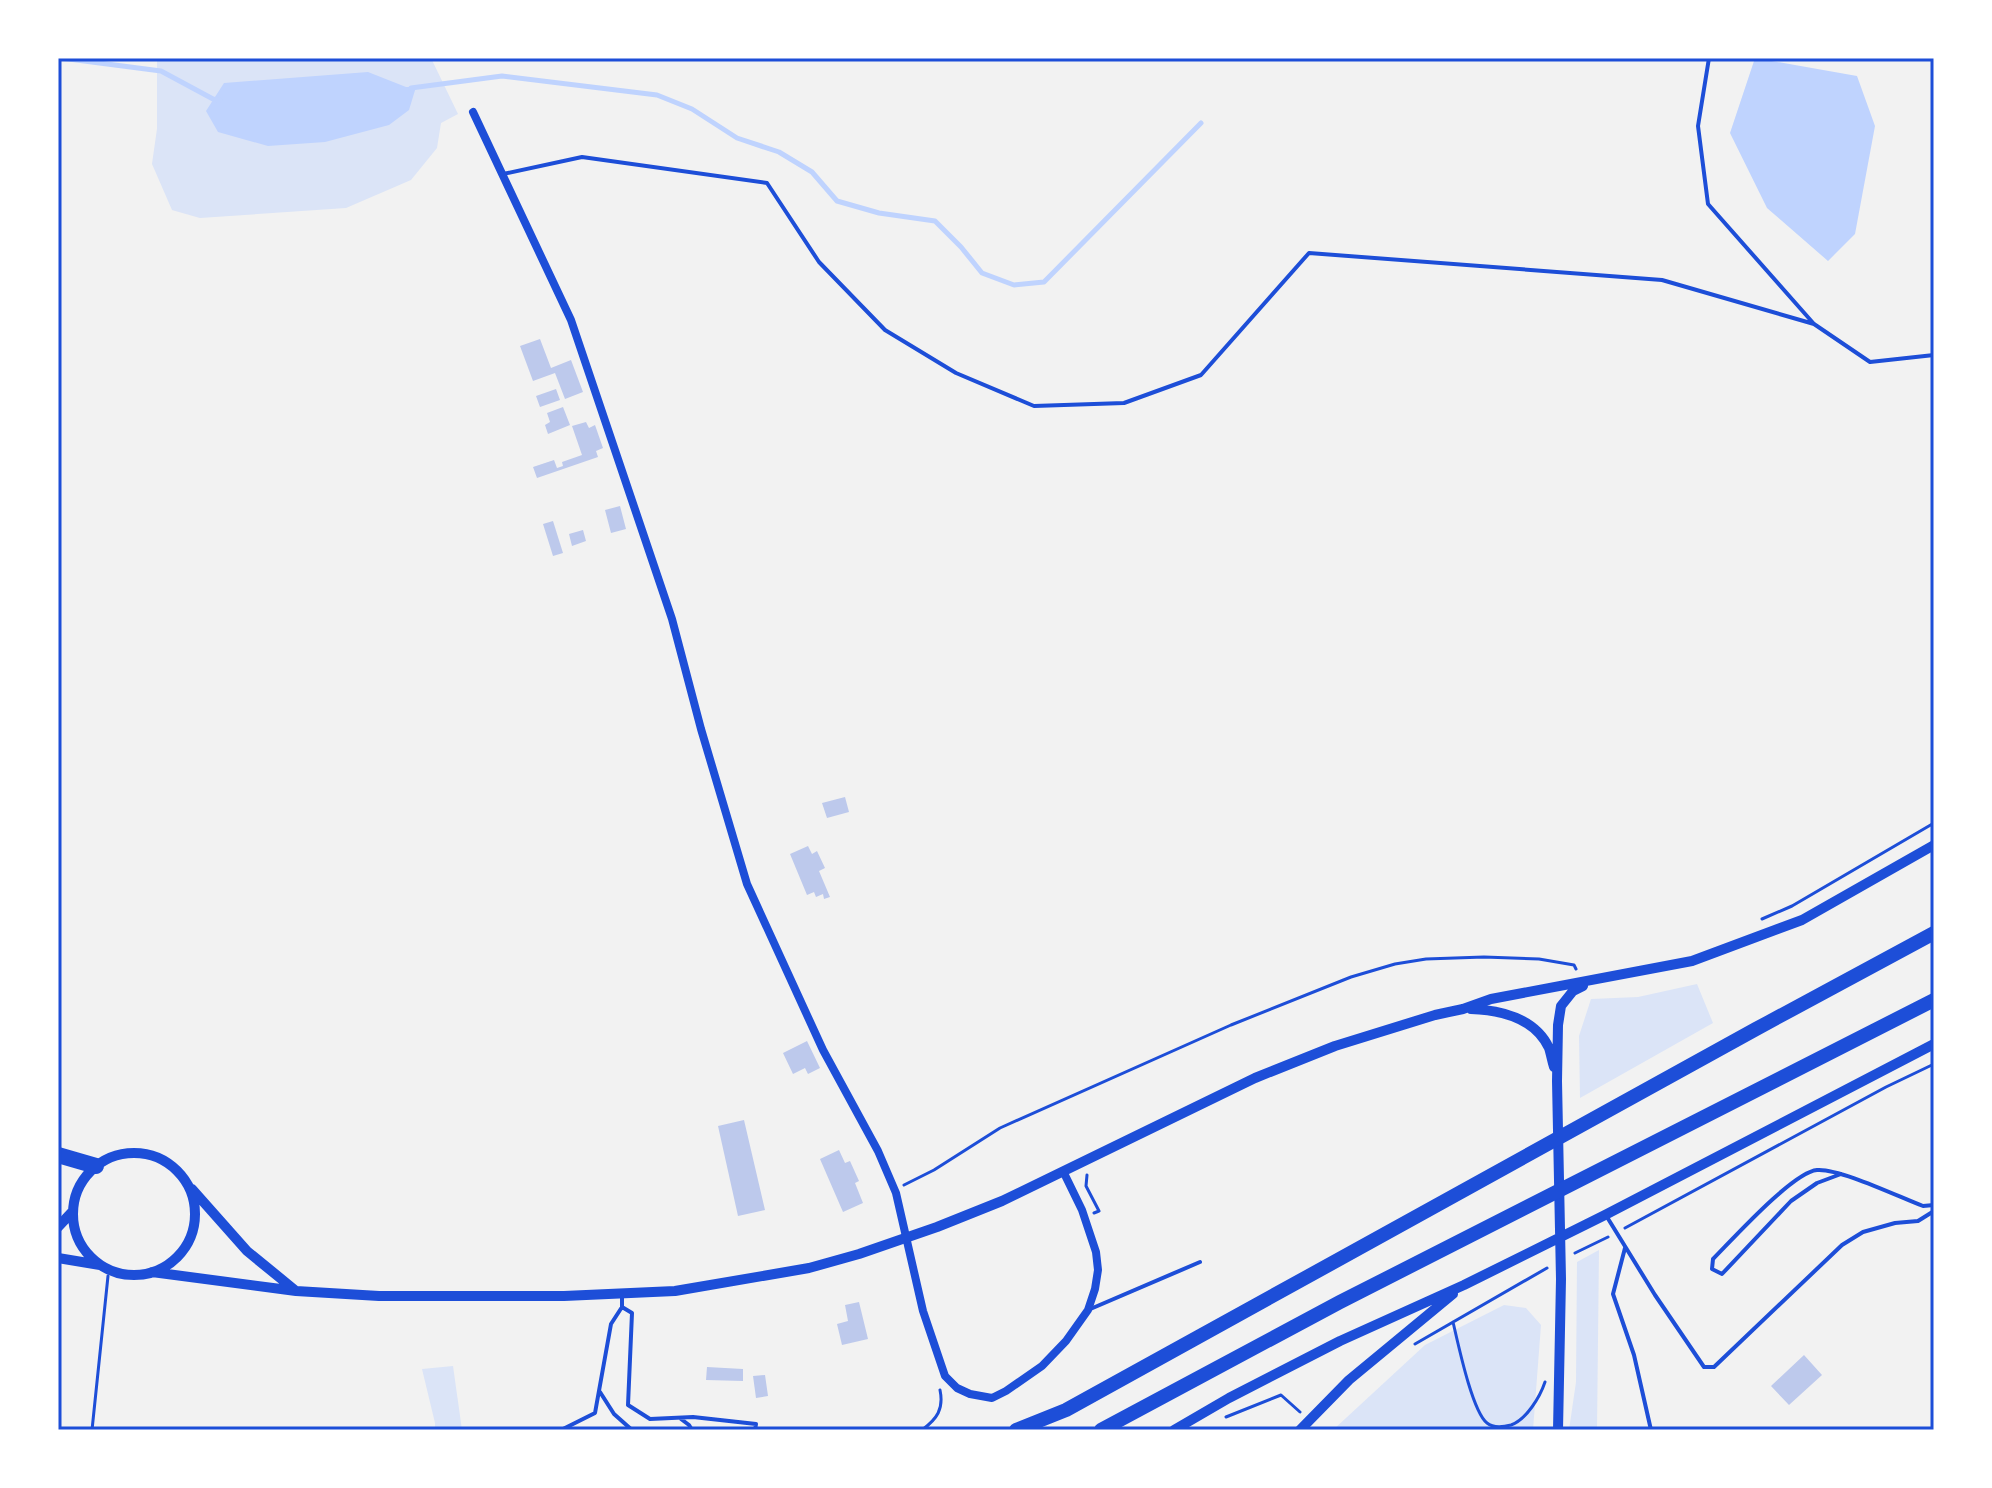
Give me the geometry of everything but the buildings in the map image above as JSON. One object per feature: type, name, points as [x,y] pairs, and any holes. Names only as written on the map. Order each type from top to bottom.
[{"type":"highway","points":[[1033,1430],[1934,933]]},
{"type":"highway","points":[[1101,1430],[1340,1302],[1934,1000]]},
{"type":"highway","points":[[58,1155],[96,1166]]},
{"type":"highway","points":[[1016,1430],[1066,1410]]},
{"type":"street","points":[[473,112],[571,320],[672,619],[747,884],[823,1050],[878,1151],[896,1191],[923,1311],[945,1376],[957,1388],[970,1394],[992,1398],[1042,1366],[1066,1341],[1088,1310],[1098,1270],[1096,1252],[1063,1171]]},
{"type":"street","points":[[152,1272],[296,1291],[379,1296],[564,1296],[690,1288],[809,1268],[937,1227],[1002,1201],[1255,1078],[1335,1046],[1491,999],[1692,961],[1802,920],[1934,845]]},
{"type":"street","points":[[1558,1430],[1561,1279],[1558,1025],[1561,1006],[1573,991],[1598,979]]},
{"type":"street","points":[[1463,1009],[1493,1009],[1513,1015],[1528,1025],[1549,1048],[1557,1081]]},
{"type":"street","points":[[1174,1430],[1340,1341],[1545,1245],[1931,1049]]},
{"type":"street","points":[[105,1267],[92,1258],[77,1236],[73,1211],[80,1186],[96,1166],[120,1155],[146,1154],[171,1165],[231,1235],[296,1291]]},
{"type":"street","points":[[58,1258],[126,1274],[152,1272],[164,1267],[190,1237],[193,1224],[192,1198],[180,1175]]},
{"type":"street","points":[[58,1227],[73,1211]]},
{"type":"street","points":[[1300,1430],[1349,1380],[1464,1285]]},
{"type":"lane","points":[[1709,58],[1698,126],[1708,204],[1814,324],[1870,362],[1934,355]]},
{"type":"lane","points":[[503,174],[582,157],[767,183],[819,262],[885,330],[956,373],[1034,406],[1124,403],[1201,375],[1309,253],[1662,280],[1814,324]]},
{"type":"lane","points":[[1841,1174],[1817,1183],[1791,1201],[1722,1274],[1712,1269],[1713,1259],[1788,1184],[1815,1170],[1841,1174],[1934,1208]]},
{"type":"lane","points":[[1605,1215],[1704,1367],[1714,1367],[1842,1245],[1863,1232],[1895,1223],[1918,1221],[1934,1208]]},
{"type":"lane","points":[[1625,1248],[1613,1294],[1634,1355],[1651,1430]]},
{"type":"lane","points":[[1088,1310],[1200,1262]]},
{"type":"lane","points":[[561,1430],[595,1413],[611,1324],[622,1307],[623,1293]]},
{"type":"lane","points":[[622,1307],[632,1313],[628,1405],[650,1419],[693,1417],[756,1424],[755,1430]]},
{"type":"lane","points":[[599,1392],[614,1414],[632,1430]]},
{"type":"lane","points":[[679,1418],[692,1430]]},
{"type":"path","points":[[1751,923],[1792,906],[1934,823]]},
{"type":"path","points":[[896,1191],[1000,1128],[1231,1025],[1351,977],[1426,959],[1484,957],[1539,959],[1574,965],[1578,972]]},
{"type":"path","points":[[1580,1250],[1934,1064]]},
{"type":"path","points":[[1084,1217],[1099,1211],[1086,1186],[1087,1176],[1094,1168]]},
{"type":"path","points":[[92,1430],[105,1267]]},
{"type":"path","points":[[1453,1322],[1474,1400],[1486,1422],[1497,1427],[1520,1420],[1541,1393],[1545,1381]]},
{"type":"path","points":[[922,1430],[934,1421],[939,1411],[941,1395],[936,1379],[945,1376]]},
{"type":"shaded area","points":[[157,58],[431,58],[458,114],[441,123],[437,148],[411,180],[346,208],[200,218],[172,210],[152,164],[157,129]]},
{"type":"shaded area","points":[[1697,984],[1713,1023],[1580,1098],[1579,1036],[1591,999],[1638,997]]},
{"type":"shaded area","points":[[1599,1250],[1597,1430],[1569,1430],[1576,1382],[1577,1262]]},
{"type":"shaded area","points":[[1504,1305],[1526,1308],[1541,1325],[1533,1430],[1333,1430],[1425,1345]]},
{"type":"shaded area","points":[[453,1366],[462,1430],[435,1430],[422,1369]]},
{"type":"water","points":[[1755,58],[1857,76],[1875,126],[1855,234],[1828,261],[1767,208],[1730,133]]},
{"type":"water","points":[[368,72],[406,87],[416,87],[409,110],[389,125],[325,142],[268,146],[218,132],[206,111],[224,83]]},
{"type":"waterway","points":[[61,58],[161,71],[220,100]]},
{"type":"waterway","points":[[411,88],[502,76],[657,95],[692,109],[737,138],[779,152],[812,172],[837,201],[879,213],[935,221],[982,273],[1014,285],[1044,282],[1201,123]]}]
